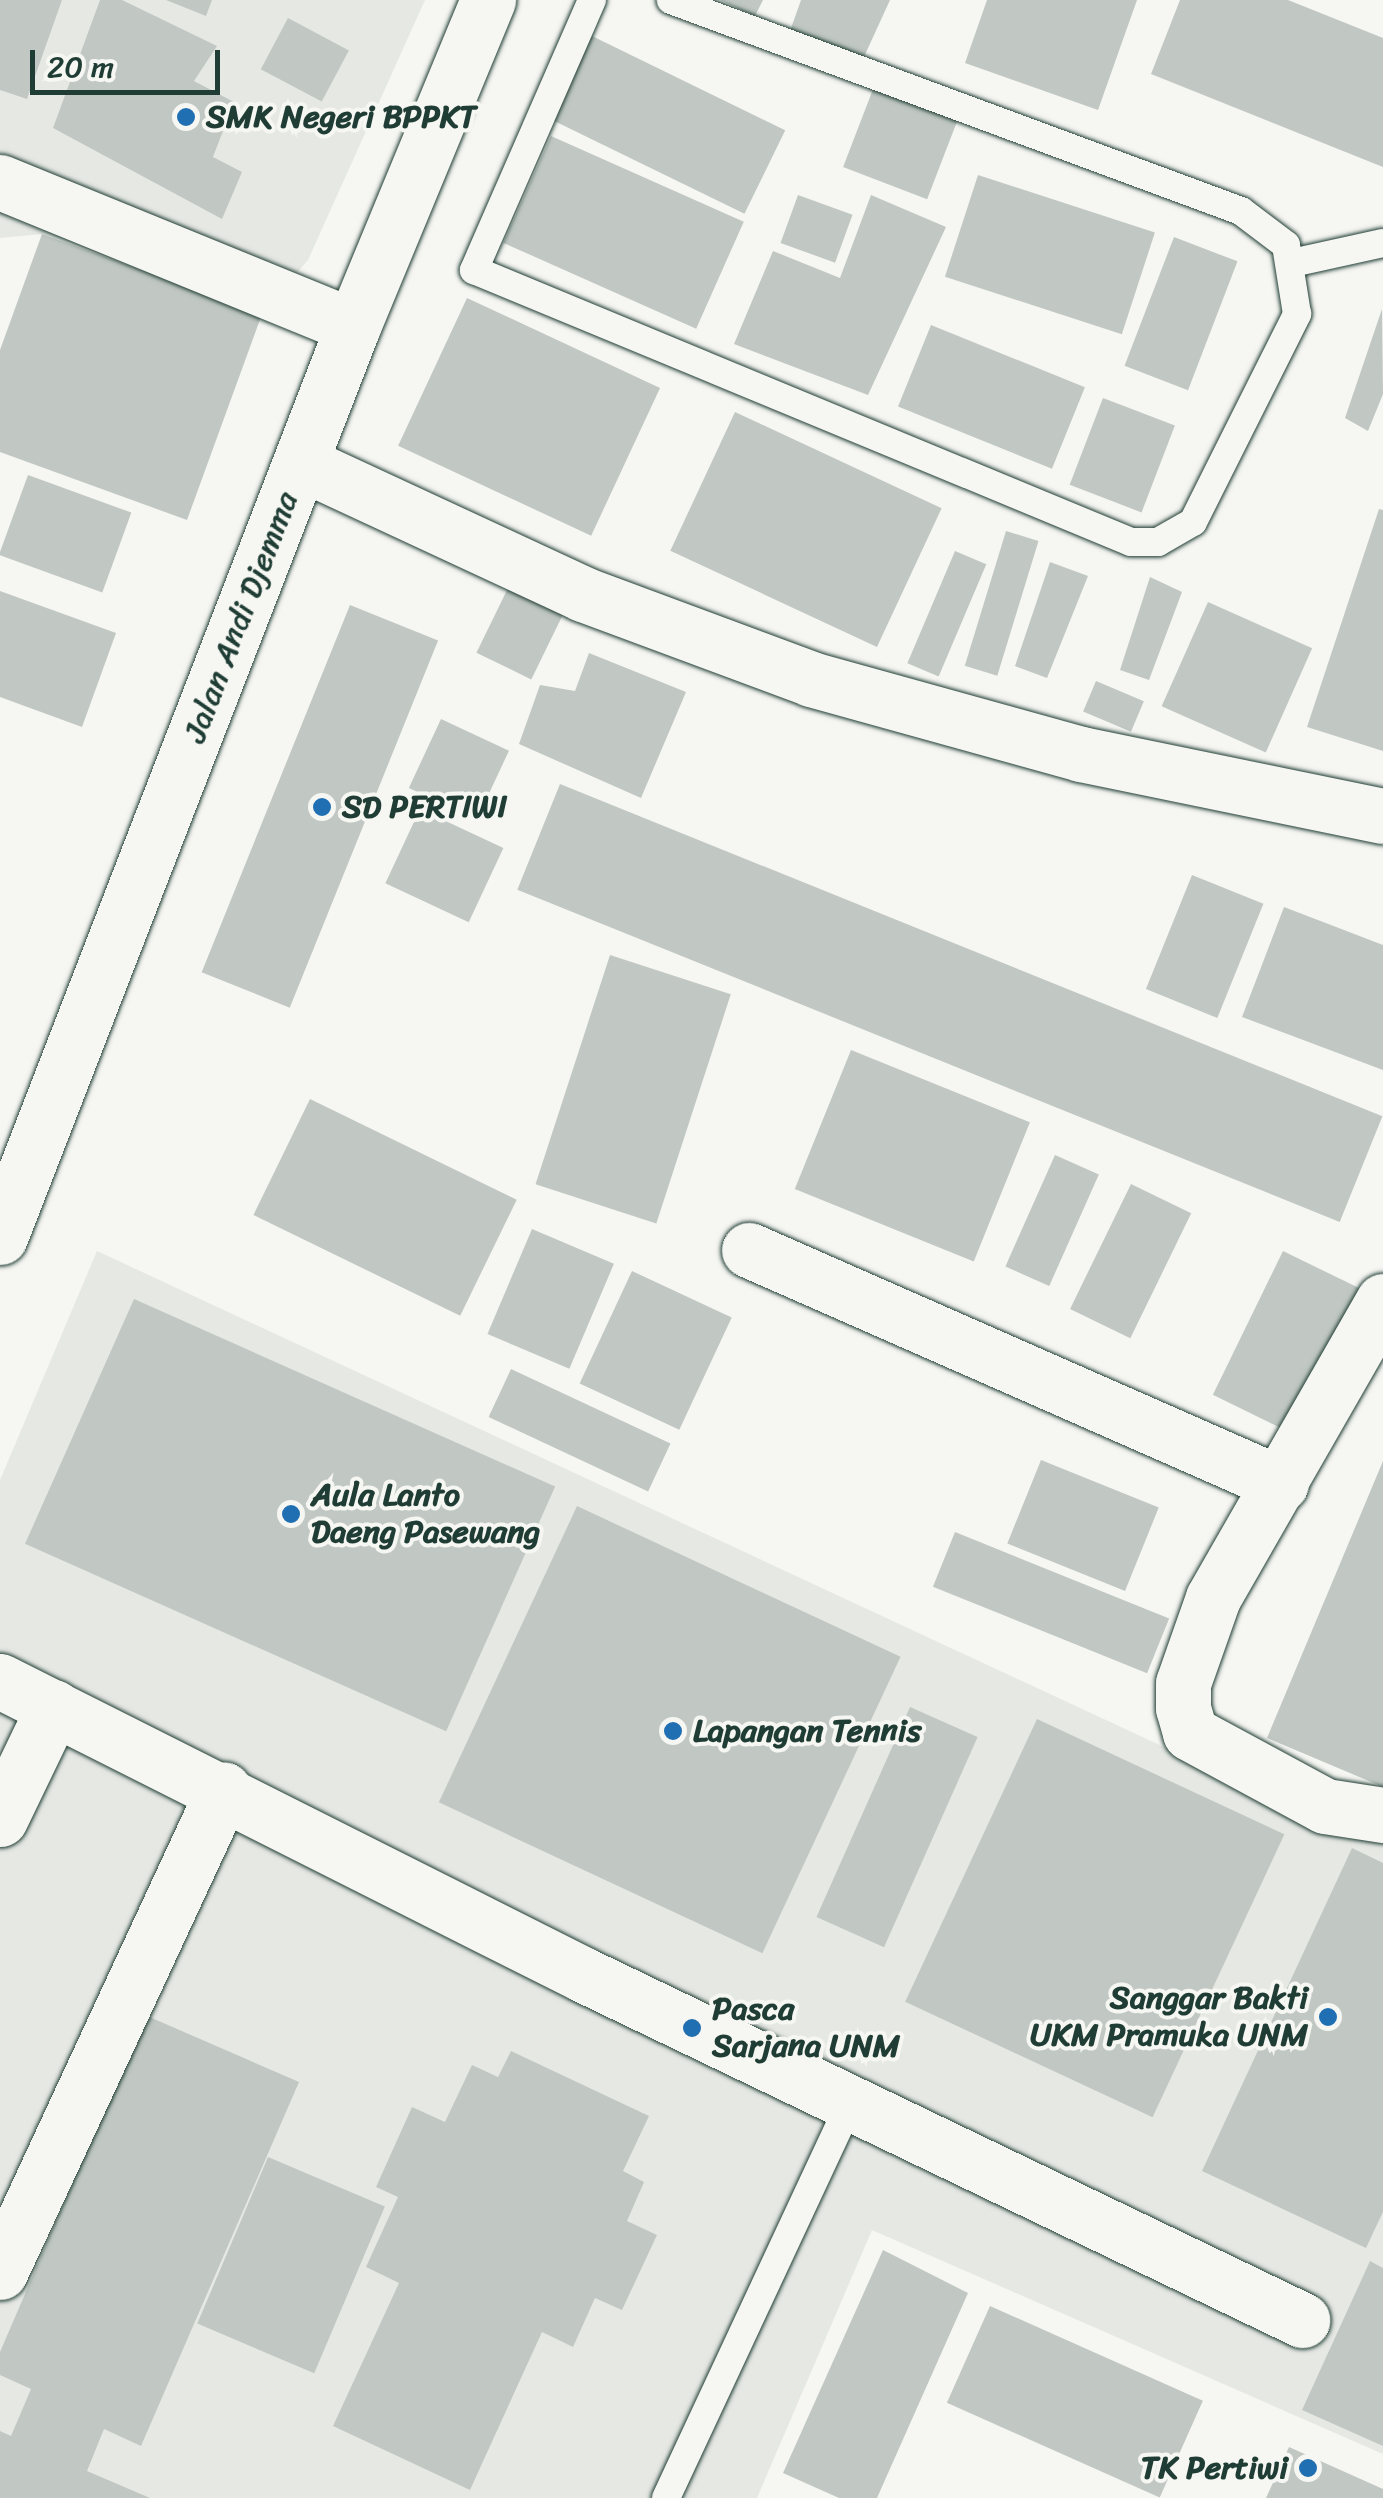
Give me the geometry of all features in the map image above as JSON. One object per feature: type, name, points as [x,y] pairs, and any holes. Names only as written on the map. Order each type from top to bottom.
[{"type":"street","name":"Jalan Andi Djemma","points":[[6,1204],[352,326],[488,0]]},
{"type":"street","points":[[0,182],[352,326]]},
{"type":"street","points":[[301,462],[583,594],[810,679],[1081,754],[1383,816]]},
{"type":"street","points":[[749,1250],[1281,1484]]},
{"type":"street","points":[[1383,1301],[1213,1598],[1183,1683],[1190,1734],[1325,1806],[1383,1814]]},
{"type":"street","points":[[0,1681],[224,1789],[849,2105],[1302,2320]]},
{"type":"street","points":[[0,1818],[54,1707]]},
{"type":"street","points":[[0,2272],[224,1789]]},
{"type":"lane","points":[[592,0],[474,270],[1131,542],[1158,542],[1193,522],[1296,314],[1292,263],[1286,245],[1241,211],[672,0]]},
{"type":"lane","points":[[1292,263],[1383,243]]},
{"type":"lane","points":[[666,2498],[849,2105]]},
{"type":"shaded area","name":"SMK Negeri BPPKT","points":[[0,0],[425,0],[308,260],[262,314],[42,234],[0,238]]},
{"type":"shaded area","name":"Pasca Sarjana UNM","points":[[97,1251],[1336,1827],[1383,1823],[1383,2454],[872,2230],[757,2498],[0,2498],[0,1480]]},
{"type":"building","points":[[0,0],[62,0],[27,99],[0,90]]},
{"type":"building","points":[[100,0],[122,0],[217,46],[194,81],[234,102],[213,157],[242,172],[222,219],[53,128]]},
{"type":"building","points":[[166,0],[212,0],[206,16]]},
{"type":"building","points":[[720,0],[763,0],[755,16]]},
{"type":"building","points":[[801,0],[890,0],[863,59],[790,31]]},
{"type":"building","points":[[987,0],[1137,0],[1098,110],[965,63]]},
{"type":"building","points":[[1180,0],[1288,0],[1383,38],[1383,167],[1151,74]]},
{"type":"building","points":[[288,18],[349,50],[322,102],[261,69]]},
{"type":"building","points":[[592,36],[785,130],[744,214],[551,120]]},
{"type":"building","points":[[875,84],[959,116],[927,199],[843,167]]},
{"type":"building","points":[[551,136],[744,222],[696,329],[503,243]]},
{"type":"building","points":[[978,175],[1155,232],[1122,334],[945,277]]},
{"type":"building","points":[[798,195],[853,215],[835,263],[781,243]]},
{"type":"building","points":[[871,195],[946,227],[868,395],[734,344],[773,251],[840,278]]},
{"type":"building","points":[[42,234],[262,314],[187,520],[0,452],[0,350]]},
{"type":"building","points":[[1174,237],[1237,261],[1188,390],[1125,366]]},
{"type":"building","points":[[467,298],[660,388],[591,536],[398,446]]},
{"type":"building","points":[[1382,309],[1383,394],[1368,431],[1345,418]]},
{"type":"building","points":[[931,325],[1085,387],[1052,469],[898,407]]},
{"type":"building","points":[[1103,398],[1175,426],[1142,512],[1070,485]]},
{"type":"building","points":[[735,412],[942,508],[877,647],[670,551]]},
{"type":"building","points":[[28,475],[131,513],[102,592],[0,555]]},
{"type":"building","points":[[1379,509],[1383,510],[1383,751],[1307,727]]},
{"type":"building","points":[[1006,531],[1039,541],[997,676],[965,666]]},
{"type":"building","points":[[955,551],[986,564],[939,677],[907,663]]},
{"type":"building","points":[[1050,562],[1088,576],[1047,678],[1015,666]]},
{"type":"building","points":[[1150,577],[1182,592],[1149,680],[1120,670]]},
{"type":"building","points":[[508,588],[563,615],[531,679],[476,653]]},
{"type":"building","points":[[0,591],[116,633],[82,727],[0,697]]},
{"type":"building","points":[[1208,602],[1312,648],[1266,753],[1162,706]]},
{"type":"building","name":"SD PERTIWI","points":[[350,605],[438,641],[290,1008],[202,972]]},
{"type":"building","points":[[589,653],[686,692],[641,798],[519,744],[540,685],[575,691]]},
{"type":"building","points":[[1096,681],[1144,701],[1131,732],[1083,711]]},
{"type":"building","points":[[441,719],[509,751],[477,820],[409,788]]},
{"type":"building","points":[[560,784],[1382,1116],[1340,1222],[517,890]]},
{"type":"building","points":[[420,809],[503,848],[469,922],[385,883]]},
{"type":"building","points":[[1192,875],[1263,904],[1217,1018],[1146,989]]},
{"type":"building","points":[[1284,907],[1383,945],[1383,1070],[1242,1017]]},
{"type":"building","points":[[610,955],[731,994],[656,1223],[536,1184]]},
{"type":"building","points":[[851,1050],[1030,1122],[974,1261],[795,1189]]},
{"type":"building","points":[[310,1099],[517,1200],[460,1316],[253,1215]]},
{"type":"building","points":[[1055,1155],[1099,1175],[1049,1286],[1005,1266]]},
{"type":"building","points":[[1131,1184],[1191,1213],[1130,1338],[1070,1309]]},
{"type":"building","points":[[532,1229],[614,1264],[569,1369],[487,1334]]},
{"type":"building","points":[[1283,1251],[1362,1290],[1292,1433],[1213,1395]]},
{"type":"building","points":[[632,1271],[732,1317],[679,1430],[580,1383]]},
{"type":"building","name":"Aula Lanto Daeng Pasewang","points":[[134,1299],[555,1487],[446,1731],[25,1544]]},
{"type":"building","points":[[511,1369],[671,1443],[648,1491],[489,1417]]},
{"type":"building","points":[[1041,1460],[1159,1508],[1125,1591],[1007,1543]]},
{"type":"building","points":[[1383,1461],[1383,1787],[1267,1738]]},
{"type":"building","name":"Lapangan Tennis","points":[[577,1506],[901,1657],[762,1953],[439,1802]]},
{"type":"building","points":[[955,1532],[1169,1619],[1147,1673],[933,1587]]},
{"type":"building","points":[[910,1707],[978,1737],[884,1947],[816,1917]]},
{"type":"building","name":"Lapangan Tennis","points":[[1037,1719],[1284,1834],[1153,2117],[905,2002]]},
{"type":"building","name":"Sanggar Bakti UKM Pramuka UNM","points":[[1352,1848],[1383,1863],[1383,2212],[1366,2248],[1202,2171]]},
{"type":"building","points":[[145,2015],[299,2082],[141,2446],[104,2429],[87,2471],[150,2498],[0,2498],[0,2431],[11,2436],[31,2389],[0,2375],[0,2352]]},
{"type":"building","points":[[511,2051],[649,2116],[623,2171],[644,2182],[627,2221],[657,2235],[622,2310],[595,2298],[573,2347],[542,2332],[470,2490],[333,2426],[399,2283],[366,2267],[398,2197],[376,2187],[412,2107],[445,2122],[472,2065],[498,2077]]},
{"type":"building","points":[[268,2157],[385,2207],[314,2373],[197,2324]]},
{"type":"building","points":[[883,2250],[968,2293],[877,2498],[839,2498],[783,2473]]},
{"type":"building","points":[[1370,2261],[1383,2268],[1383,2446],[1302,2410]]},
{"type":"building","points":[[990,2306],[1203,2401],[1160,2498],[947,2403]]},
{"type":"building","name":"TK Pertiwi","points":[[1289,2447],[1383,2489],[1383,2498],[1266,2498]]},
{"type":"place","name":"SMK Negeri BPPKT","points":[[186,117]]},
{"type":"place","name":"SD PERTIWI","points":[[322,807]]},
{"type":"place","name":"Aula Lanto Daeng Pasewang","points":[[291,1514]]},
{"type":"place","name":"Lapangan Tennis","points":[[673,1731]]},
{"type":"place","name":"Sanggar Bakti UKM Pramuka UNM","points":[[1328,2017]]},
{"type":"place","name":"Pasca Sarjana UNM","points":[[692,2028]]},
{"type":"place","name":"TK Pertiwi","points":[[1308,2468]]}]
